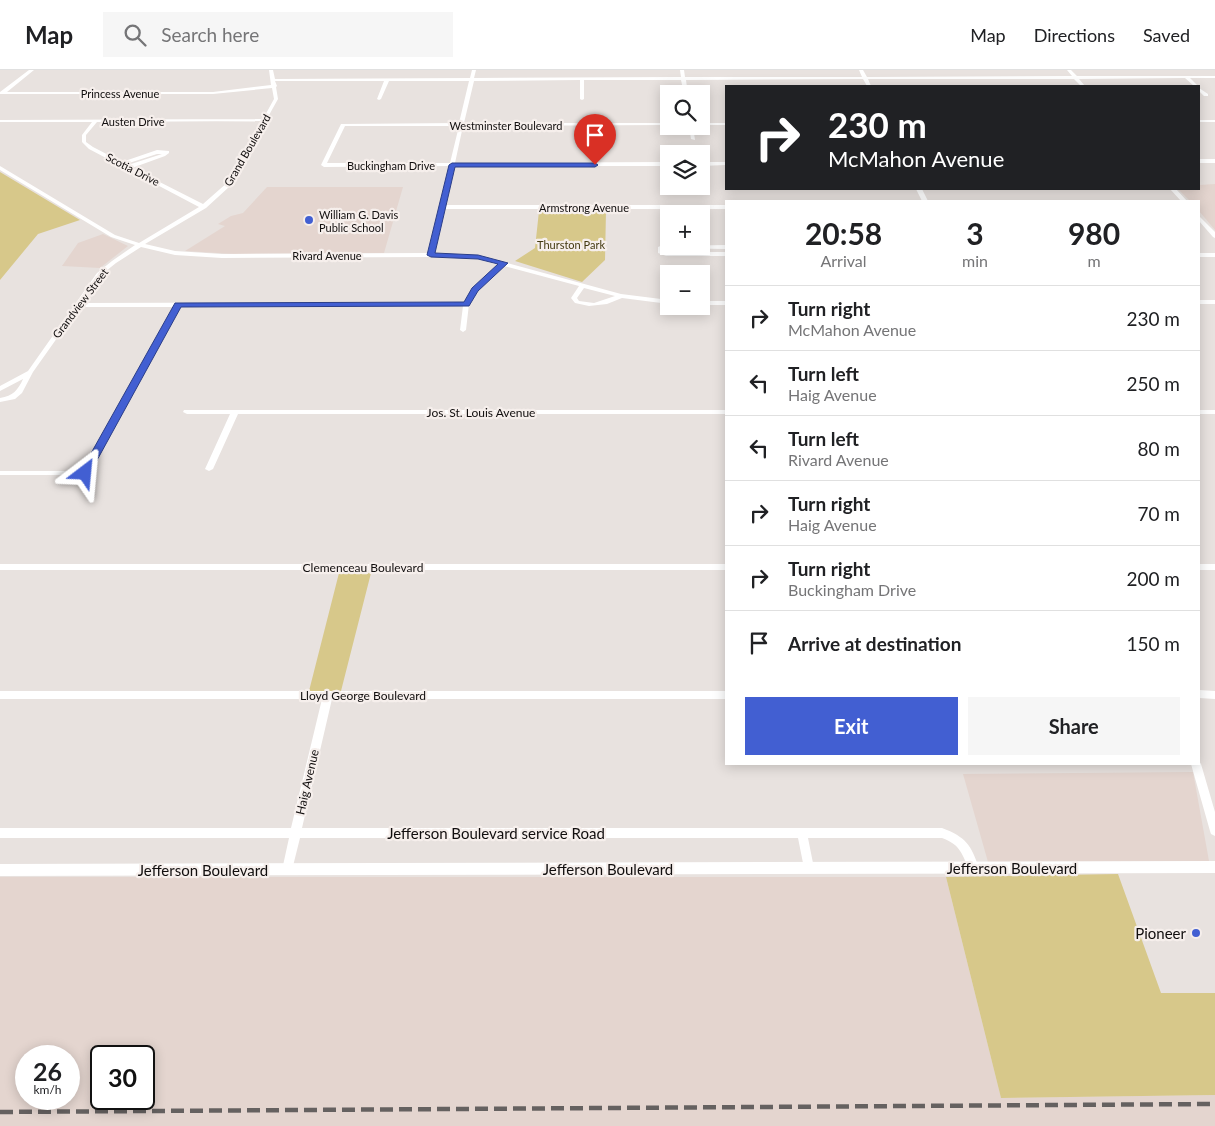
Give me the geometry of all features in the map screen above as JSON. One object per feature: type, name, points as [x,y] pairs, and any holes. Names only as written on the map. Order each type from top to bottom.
[{"type":"street","name":"Princess Avenue","points":[[32,70],[2,93],[212,93],[274,83],[386,80],[865,78],[976,80],[1215,77]]},
{"type":"street","name":"Grand Boulevard","points":[[139,244],[178,224],[204,207],[227,187],[276,99],[271,70]]},
{"type":"street","points":[[431,255],[474,70]]},
{"type":"street","points":[[682,70],[685,85]]},
{"type":"street","points":[[861,70],[868,85]]},
{"type":"street","points":[[1069,70],[1082,85]]},
{"type":"street","points":[[1186,78],[1195,85]]},
{"type":"street","points":[[582,79],[582,99]]},
{"type":"street","points":[[769,79],[772,85]]},
{"type":"street","points":[[379,98],[386,80]]},
{"type":"street","points":[[1200,90],[1206,95]]},
{"type":"street","name":"Austen Drive","points":[[0,121],[265,120]]},
{"type":"street","name":"Scotia Drive","points":[[95,121],[84,135],[84,142],[204,207]]},
{"type":"street","points":[[1200,121],[1215,121]]},
{"type":"street","name":"Westminster Boulevard","points":[[324,166],[343,125],[660,124]]},
{"type":"street","points":[[710,124],[725,124]]},
{"type":"street","points":[[1200,125],[1215,125]]},
{"type":"street","points":[[692,135],[693,139]]},
{"type":"street","points":[[122,164],[157,152],[166,152],[163,155],[129,167]]},
{"type":"street","points":[[1200,161],[1215,161]]},
{"type":"street","name":"Buckingham Drive","points":[[324,166],[660,164]]},
{"type":"street","points":[[710,164],[725,164]]},
{"type":"street","points":[[1200,165],[1215,165]]},
{"type":"street","name":"Rivard Avenue","points":[[0,168],[113,236],[175,252],[222,256],[431,255],[478,257],[621,296],[660,301]]},
{"type":"street","points":[[1174,190],[1183,200]]},
{"type":"street","name":"Armstrong Avenue","points":[[442,208],[725,207]]},
{"type":"street","points":[[1200,219],[1215,236]]},
{"type":"street","name":"Grandview Street","points":[[0,400],[17,396],[23,390],[30,372],[99,274],[139,244]]},
{"type":"street","points":[[725,247],[665,246],[660,248],[660,252],[666,254],[725,254]]},
{"type":"street","points":[[1200,255],[1215,255]]},
{"type":"street","points":[[463,330],[466,304],[475,290],[504,263]]},
{"type":"street","points":[[582,286],[574,298],[576,302],[584,305],[604,304],[621,296]]},
{"type":"street","points":[[1200,302],[1215,302]]},
{"type":"street","points":[[710,303],[725,303]]},
{"type":"street","points":[[77,305],[466,304]]},
{"type":"street","points":[[0,473],[85,473],[178,305]]},
{"type":"street","name":"Grandview Street","points":[[0,389],[30,372]]},
{"type":"street","name":"Jos. St. Louis Avenue","points":[[187,412],[725,412]]},
{"type":"street","points":[[209,469],[235,412]]},
{"type":"street","points":[[1200,412],[1215,412]]},
{"type":"street","name":"Clemenceau Boulevard","points":[[0,567],[725,567]]},
{"type":"street","points":[[1200,567],[1215,567]]},
{"type":"street","points":[[1200,694],[1215,694]]},
{"type":"street","name":"Lloyd George Boulevard","points":[[0,695],[725,695]]},
{"type":"street","name":"Haig Avenue","points":[[287,870],[328,695]]},
{"type":"street","points":[[1196,765],[1215,831]]},
{"type":"street","name":"Jefferson Boulevard service Road","points":[[0,833],[942,833],[957,838],[968,850],[974,868]]},
{"type":"street","points":[[802,833],[809,868]]},
{"type":"street","name":"Jefferson Boulevard","points":[[0,870],[1215,867]]},
{"type":"shaded area","points":[[1215,184],[1215,230],[1200,212],[1200,200],[1189,200],[1179,190],[1200,190],[1200,185]]},
{"type":"shaded area","name":"William G. Davis Public School","points":[[267,187],[403,187],[384,253],[234,254],[185,251],[225,226],[218,224],[231,216],[243,213]]},
{"type":"shaded area","points":[[103,234],[128,246],[100,268],[62,266],[78,243]]},
{"type":"shaded area","points":[[1193,772],[1209,861],[988,862],[963,774]]},
{"type":"shaded area","points":[[0,877],[946,877],[1001,1098],[1215,1095],[1215,1126],[0,1126]]},
{"type":"green space","points":[[0,172],[80,220],[38,234],[0,280]]},
{"type":"green space","name":"Thurston Park","points":[[539,211],[606,211],[605,260],[582,282],[515,261],[535,248]]},
{"type":"green space","points":[[339,573],[371,573],[341,691],[309,691]]},
{"type":"green space","points":[[1118,874],[1161,993],[1215,993],[1215,1095],[1001,1098],[946,877]]},
{"type":"railway","points":[[0,1112],[1215,1104]]},
{"type":"place","name":"William G. Davis Public School","points":[[309,220]]},
{"type":"place","name":"Pioneer","points":[[1196,933]]},
{"type":"route","points":[[85,473],[178,305],[466,304],[486,278],[504,263],[478,257],[431,255],[452,165],[595,165]]}]
